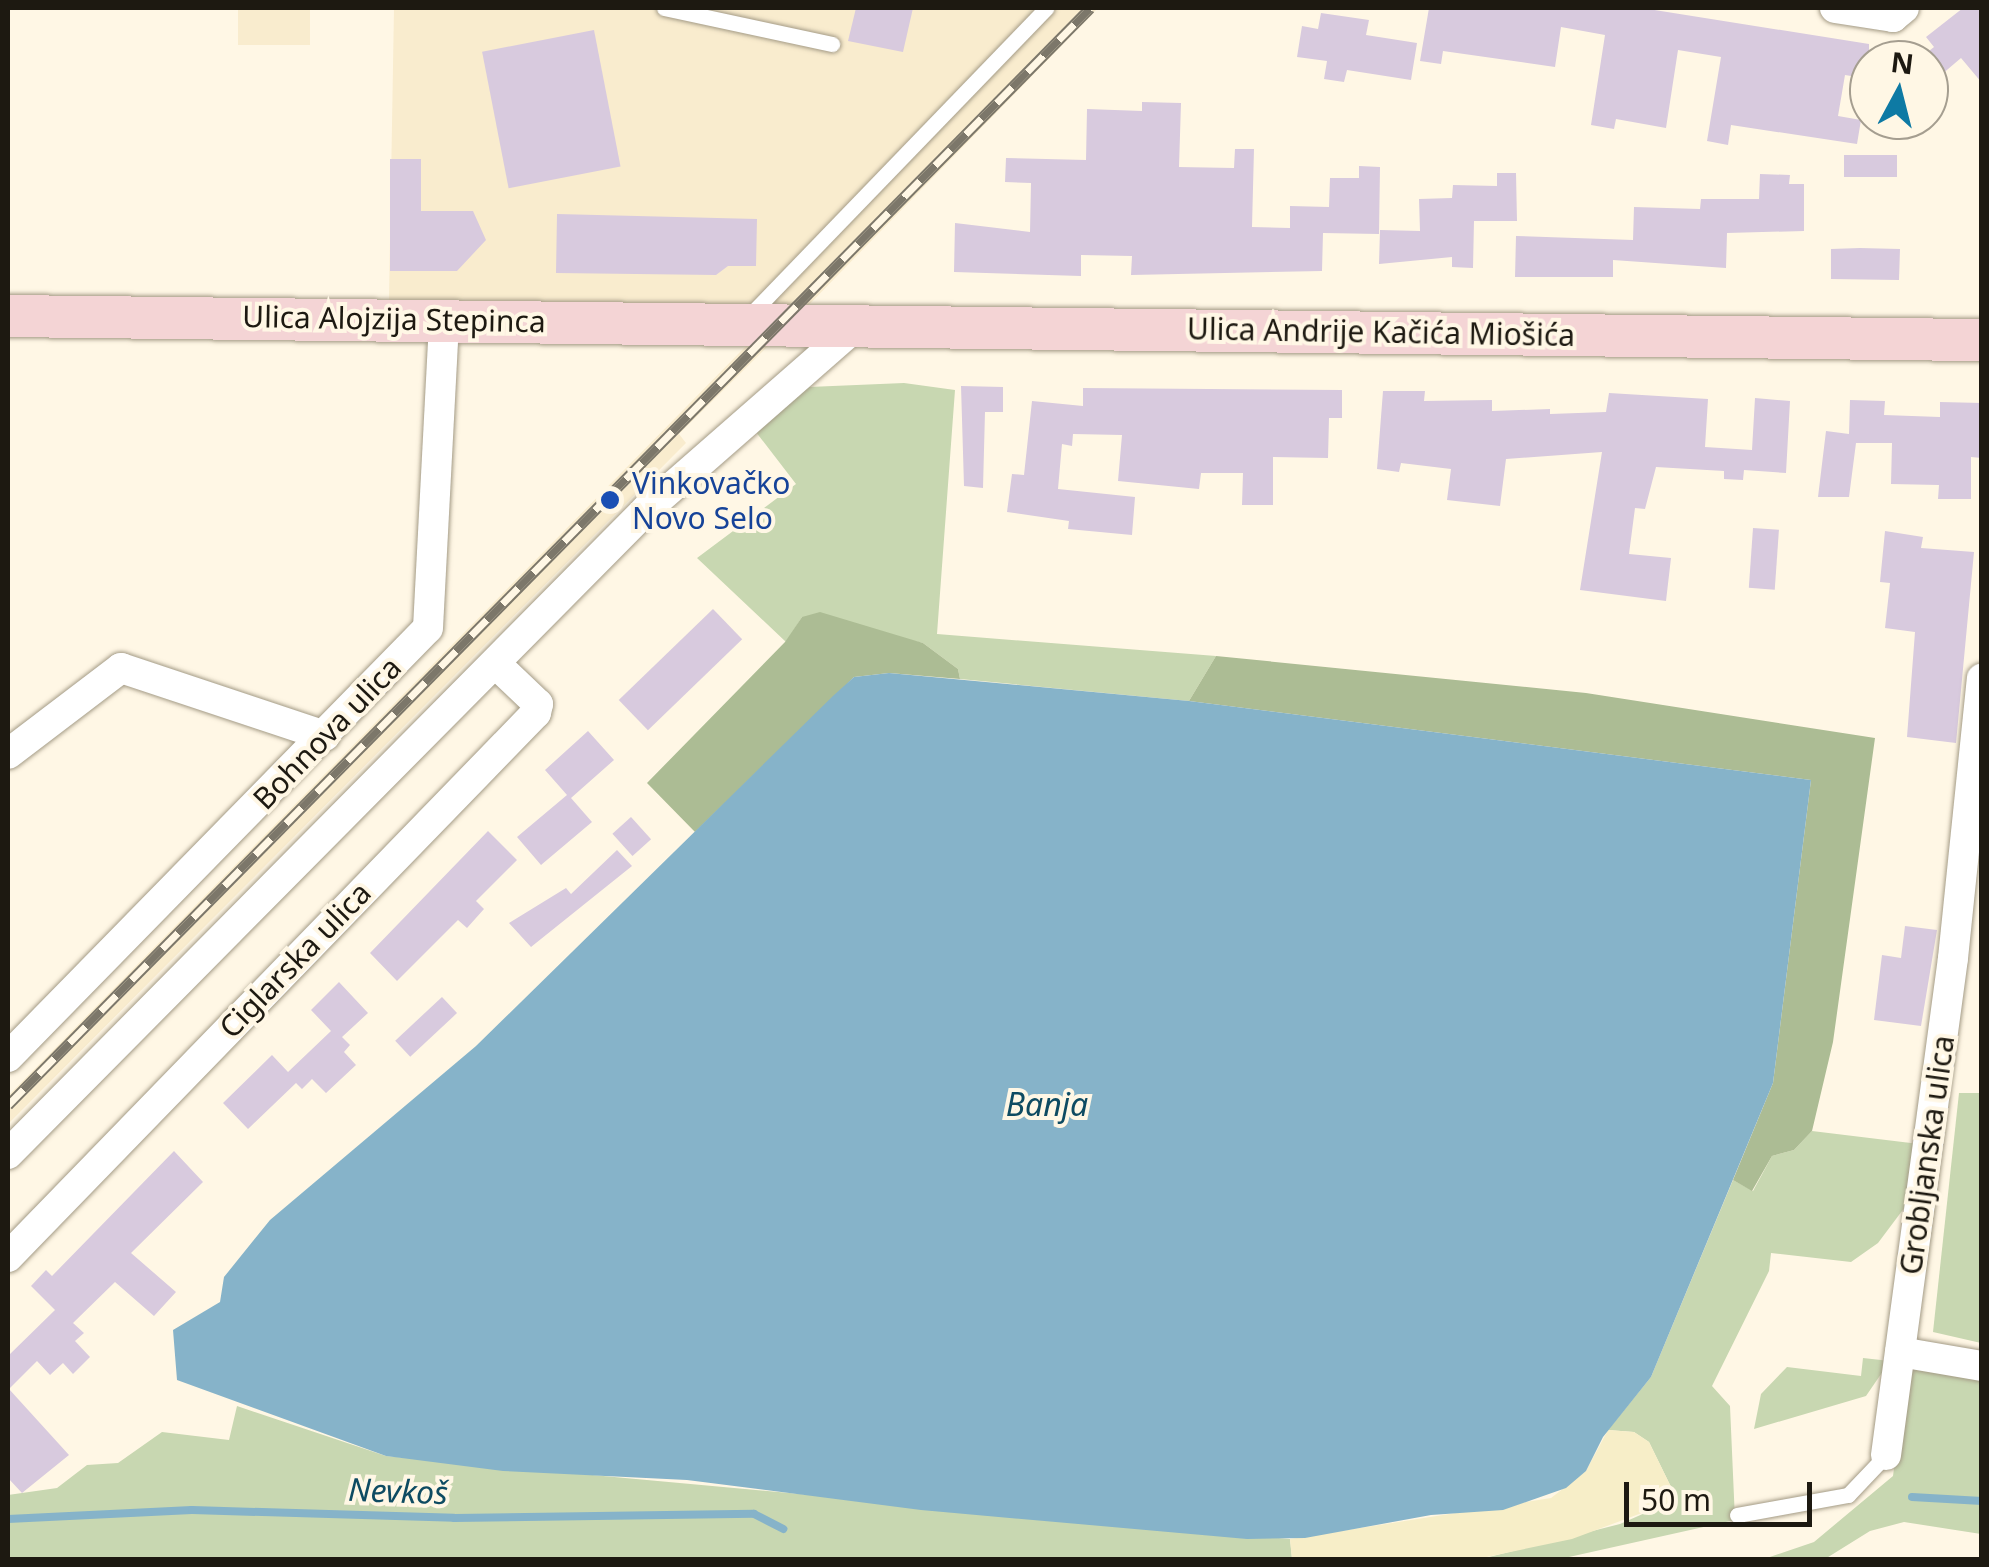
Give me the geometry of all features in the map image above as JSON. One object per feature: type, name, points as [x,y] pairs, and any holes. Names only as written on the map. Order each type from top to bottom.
[{"type":"main road","name":"Ulica Alojzija Stepinca","points":[[8,316],[762,323]]},
{"type":"main road","name":"Ulica Andrije Kačića Miošića","points":[[762,323],[1982,340]]},
{"type":"street","points":[[1835,8],[1893,17],[1904,8]]},
{"type":"street","name":"Bohnova ulica","points":[[8,1056],[428,628],[444,320]]},
{"type":"street","points":[[8,1154],[648,509],[856,326]]},
{"type":"street","name":"Ciglarska ulica","points":[[8,1257],[536,713],[538,704],[495,663]]},
{"type":"street","points":[[8,754],[120,668],[325,736]]},
{"type":"street","name":"Grobljanska ulica","points":[[1886,1455],[1967,960],[1982,678]]},
{"type":"street","points":[[1900,1352],[1982,1366]]},
{"type":"lane","points":[[664,8],[832,44]]},
{"type":"lane","points":[[762,323],[1046,8]]},
{"type":"lane","points":[[1737,1515],[1848,1495],[1886,1455]]},
{"type":"shaded area","points":[[238,8],[310,8],[310,45],[238,45]]},
{"type":"shaded area","points":[[394,8],[1098,8],[799,315],[389,300]]},
{"type":"shaded area","points":[[750,342],[770,344],[679,434],[686,443],[8,1124],[8,1096]]},
{"type":"green space","points":[[904,383],[955,390],[937,634],[1216,656],[1189,701],[960,679],[958,669],[923,643],[802,617],[786,642],[697,558],[796,484],[749,423],[809,387]]},
{"type":"green space","points":[[820,612],[923,643],[958,669],[960,679],[889,673],[854,677],[695,832],[647,783],[785,642],[802,617]]},
{"type":"green space","points":[[1216,656],[1586,693],[1875,738],[1833,1042],[1812,1131],[1794,1150],[1772,1156],[1752,1191],[1733,1180],[1773,1083],[1811,780],[1189,701]]},
{"type":"green space","points":[[1959,1093],[1981,1093],[1981,1343],[1933,1332]]},
{"type":"green space","points":[[1812,1131],[1919,1144],[1905,1207],[1878,1243],[1851,1262],[1771,1253],[1769,1271],[1712,1386],[1730,1406],[1735,1520],[1560,1559],[1477,1560],[1620,1524],[1654,1509],[1673,1491],[1649,1442],[1634,1432],[1608,1430],[1651,1377],[1733,1180],[1753,1191],[1772,1156],[1794,1150]]},
{"type":"green space","points":[[1863,1358],[1890,1361],[1866,1396],[1754,1429],[1761,1394],[1787,1367],[1861,1376]]},
{"type":"green space","points":[[1907,1368],[1981,1371],[1981,1534],[1904,1522],[1870,1531],[1825,1559],[1761,1560],[1814,1542],[1893,1476]]},
{"type":"green space","points":[[237,1406],[386,1456],[1290,1539],[1292,1559],[8,1560],[8,1495],[57,1488],[87,1465],[118,1463],[162,1432],[229,1440]]},
{"type":"sand","points":[[1608,1430],[1634,1432],[1649,1442],[1673,1491],[1666,1504],[1572,1539],[1477,1559],[1292,1559],[1290,1539],[1551,1498],[1586,1471]]},
{"type":"water","name":"Banja","points":[[889,673],[1189,701],[1811,780],[1773,1083],[1651,1377],[1603,1437],[1586,1471],[1566,1488],[1503,1510],[1431,1515],[1305,1538],[1247,1539],[921,1510],[687,1480],[503,1471],[386,1456],[177,1380],[173,1330],[220,1302],[224,1277],[270,1220],[476,1046],[854,677]]},
{"type":"building","points":[[856,8],[913,8],[903,52],[848,41]]},
{"type":"building","points":[[1429,8],[1642,8],[1849,41],[1849,76],[1845,75],[1838,116],[1849,118],[1849,140],[1858,140],[1857,144],[1731,125],[1728,145],[1707,141],[1721,57],[1678,50],[1666,128],[1616,119],[1614,129],[1591,125],[1605,35],[1561,27],[1555,67],[1443,51],[1441,64],[1420,61]]},
{"type":"building","points":[[1963,8],[1982,8],[1982,83],[1961,58],[1949,68],[1949,40],[1926,37]]},
{"type":"building","points":[[1321,13],[1369,20],[1366,35],[1417,43],[1411,80],[1347,70],[1344,82],[1324,79],[1327,61],[1297,57],[1302,26],[1318,29]]},
{"type":"building","points":[[594,30],[621,166],[509,188],[482,52]]},
{"type":"building","points":[[1142,102],[1181,103],[1179,167],[1234,168],[1235,149],[1254,149],[1252,227],[1290,228],[1290,206],[1329,207],[1330,178],[1359,178],[1359,166],[1380,167],[1379,234],[1323,233],[1322,271],[1131,275],[1132,256],[1081,255],[1081,276],[954,272],[955,223],[1030,232],[1031,183],[1005,182],[1006,158],[1086,160],[1087,109],[1142,111]]},
{"type":"building","points":[[1844,155],[1897,155],[1897,177],[1844,177]]},
{"type":"building","points":[[390,159],[421,159],[421,211],[473,211],[486,240],[457,271],[390,271]]},
{"type":"building","points":[[1497,173],[1516,173],[1517,221],[1474,221],[1473,268],[1452,267],[1452,257],[1379,264],[1380,230],[1420,231],[1419,199],[1452,198],[1453,185],[1497,186]]},
{"type":"building","points":[[1760,174],[1790,175],[1789,184],[1804,184],[1804,231],[1727,233],[1726,268],[1613,260],[1613,277],[1515,277],[1516,236],[1633,240],[1634,207],[1700,209],[1701,199],[1759,199]]},
{"type":"building","points":[[557,214],[757,219],[756,266],[728,266],[716,275],[556,273]]},
{"type":"building","points":[[1831,249],[1900,249],[1899,280],[1831,279]]},
{"type":"building","points":[[961,386],[1003,387],[1003,412],[985,412],[983,488],[964,486]]},
{"type":"building","points":[[1083,388],[1342,390],[1342,418],[1329,418],[1328,458],[1273,457],[1273,505],[1242,505],[1243,473],[1201,473],[1199,489],[1118,481],[1122,435],[1073,434],[1072,446],[1062,444],[1058,489],[1135,497],[1132,535],[1068,529],[1069,521],[1007,512],[1012,474],[1024,475],[1032,401],[1083,406]]},
{"type":"building","points":[[1383,391],[1425,391],[1424,401],[1492,400],[1492,411],[1550,409],[1550,414],[1606,412],[1609,393],[1708,399],[1705,447],[1752,450],[1755,398],[1790,401],[1786,473],[1744,470],[1743,480],[1724,479],[1724,471],[1656,467],[1645,509],[1635,508],[1629,554],[1671,558],[1666,601],[1580,590],[1602,452],[1506,459],[1500,506],[1447,500],[1451,469],[1401,463],[1399,472],[1377,469]]},
{"type":"building","points":[[1850,400],[1885,401],[1884,415],[1940,417],[1940,402],[1982,403],[1982,458],[1971,457],[1971,499],[1938,499],[1939,485],[1891,484],[1892,443],[1856,443],[1849,497],[1818,497],[1826,431],[1849,434]]},
{"type":"building","points":[[1753,528],[1779,530],[1775,590],[1749,588]]},
{"type":"building","points":[[1885,531],[1923,537],[1921,548],[1974,552],[1956,743],[1907,737],[1915,632],[1885,628],[1890,583],[1880,582]]},
{"type":"building","points":[[713,609],[742,639],[648,730],[619,700]]},
{"type":"building","points":[[588,731],[614,760],[571,798],[592,822],[541,865],[517,837],[567,795],[545,770]]},
{"type":"building","points":[[631,817],[651,839],[632,856],[612,834]]},
{"type":"building","points":[[488,831],[517,860],[476,901],[484,909],[467,928],[458,920],[397,981],[370,953]]},
{"type":"building","points":[[617,850],[632,866],[531,947],[509,923],[566,888],[571,894]]},
{"type":"building","points":[[1905,926],[1937,930],[1921,1026],[1874,1020],[1882,955],[1901,958]]},
{"type":"building","points":[[339,982],[368,1013],[342,1037],[350,1045],[344,1052],[356,1065],[326,1093],[312,1079],[302,1089],[296,1083],[248,1129],[223,1103],[272,1055],[288,1072],[331,1031],[311,1010]]},
{"type":"building","points":[[442,997],[457,1013],[410,1057],[395,1041]]},
{"type":"building","points":[[174,1151],[203,1182],[131,1253],[176,1292],[154,1316],[115,1282],[73,1323],[84,1333],[75,1341],[90,1357],[73,1374],[63,1363],[50,1375],[37,1361],[9,1389],[69,1455],[22,1493],[8,1478],[8,1356],[55,1310],[31,1286],[46,1270],[52,1276]]},
{"type":"waterway","name":"Nevkoš","points":[[1912,1497],[1982,1501]]},
{"type":"waterway","name":"Nevkoš","points":[[8,1519],[192,1510],[454,1518],[754,1514],[783,1529]]},
{"type":"railway","points":[[8,1105],[1090,8]]},
{"type":"place","name":"Vinkovačko Novo Selo","points":[[610,500]]}]
